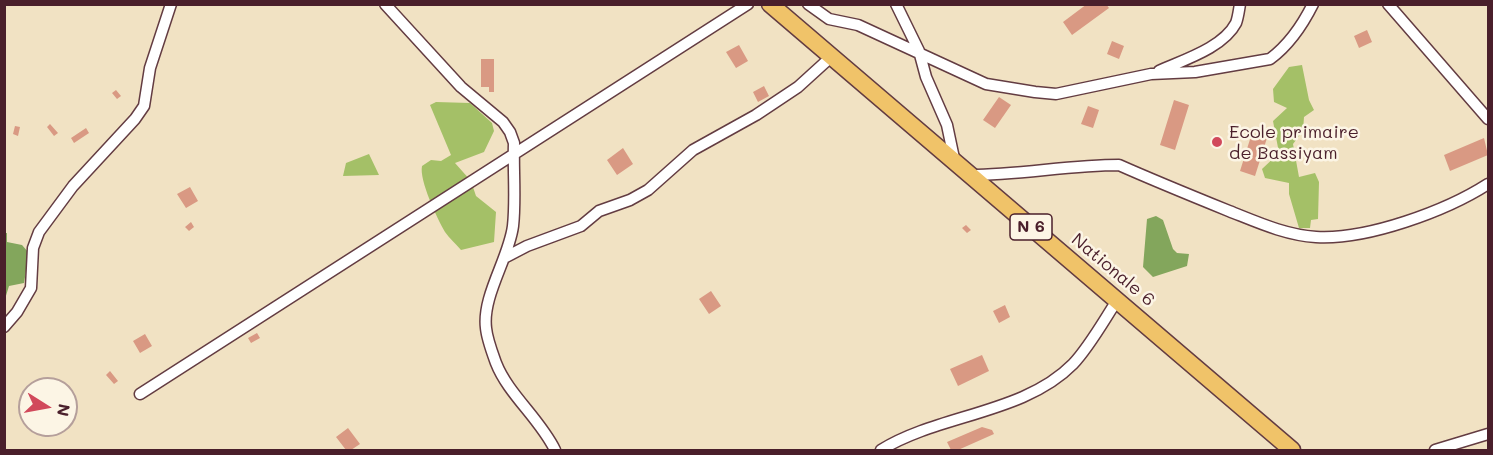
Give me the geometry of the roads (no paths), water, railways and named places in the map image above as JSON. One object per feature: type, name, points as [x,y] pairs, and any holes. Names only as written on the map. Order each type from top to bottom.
[{"type":"main road","name":"Nationale 6","points":[[770,4],[1292,450]]},
{"type":"street","points":[[4,327],[17,312],[31,288],[33,248],[39,232],[73,186],[135,119],[144,106],[150,68],[171,4]]},
{"type":"street","points":[[385,4],[461,87],[503,122],[510,132],[514,143],[513,226],[510,243],[487,307],[485,327],[497,365],[518,398],[542,426],[555,450]]},
{"type":"street","points":[[140,394],[748,4]]},
{"type":"street","points":[[808,4],[829,19],[858,25],[919,51],[986,84],[1056,94],[1151,74],[1194,72],[1270,59],[1280,52],[1295,34],[1313,4]]},
{"type":"street","points":[[896,4],[919,51],[926,77],[947,125],[955,163]]},
{"type":"street","points":[[1151,74],[1206,51],[1227,35],[1236,23],[1240,4]]},
{"type":"street","points":[[1388,4],[1488,119]]},
{"type":"street","points":[[504,258],[527,246],[574,230],[599,211],[630,200],[648,190],[693,150],[756,115],[798,87],[831,57]]},
{"type":"street","points":[[969,175],[1119,165],[1280,231],[1317,237],[1364,232],[1434,212],[1466,198],[1488,184]]},
{"type":"street","points":[[881,450],[919,432],[1001,405],[1040,388],[1056,378],[1074,363],[1118,299]]},
{"type":"street","points":[[1435,450],[1488,434]]},
{"type":"place","name":"Ecole primaire de Bassiyam","points":[[1217,142]]}]
